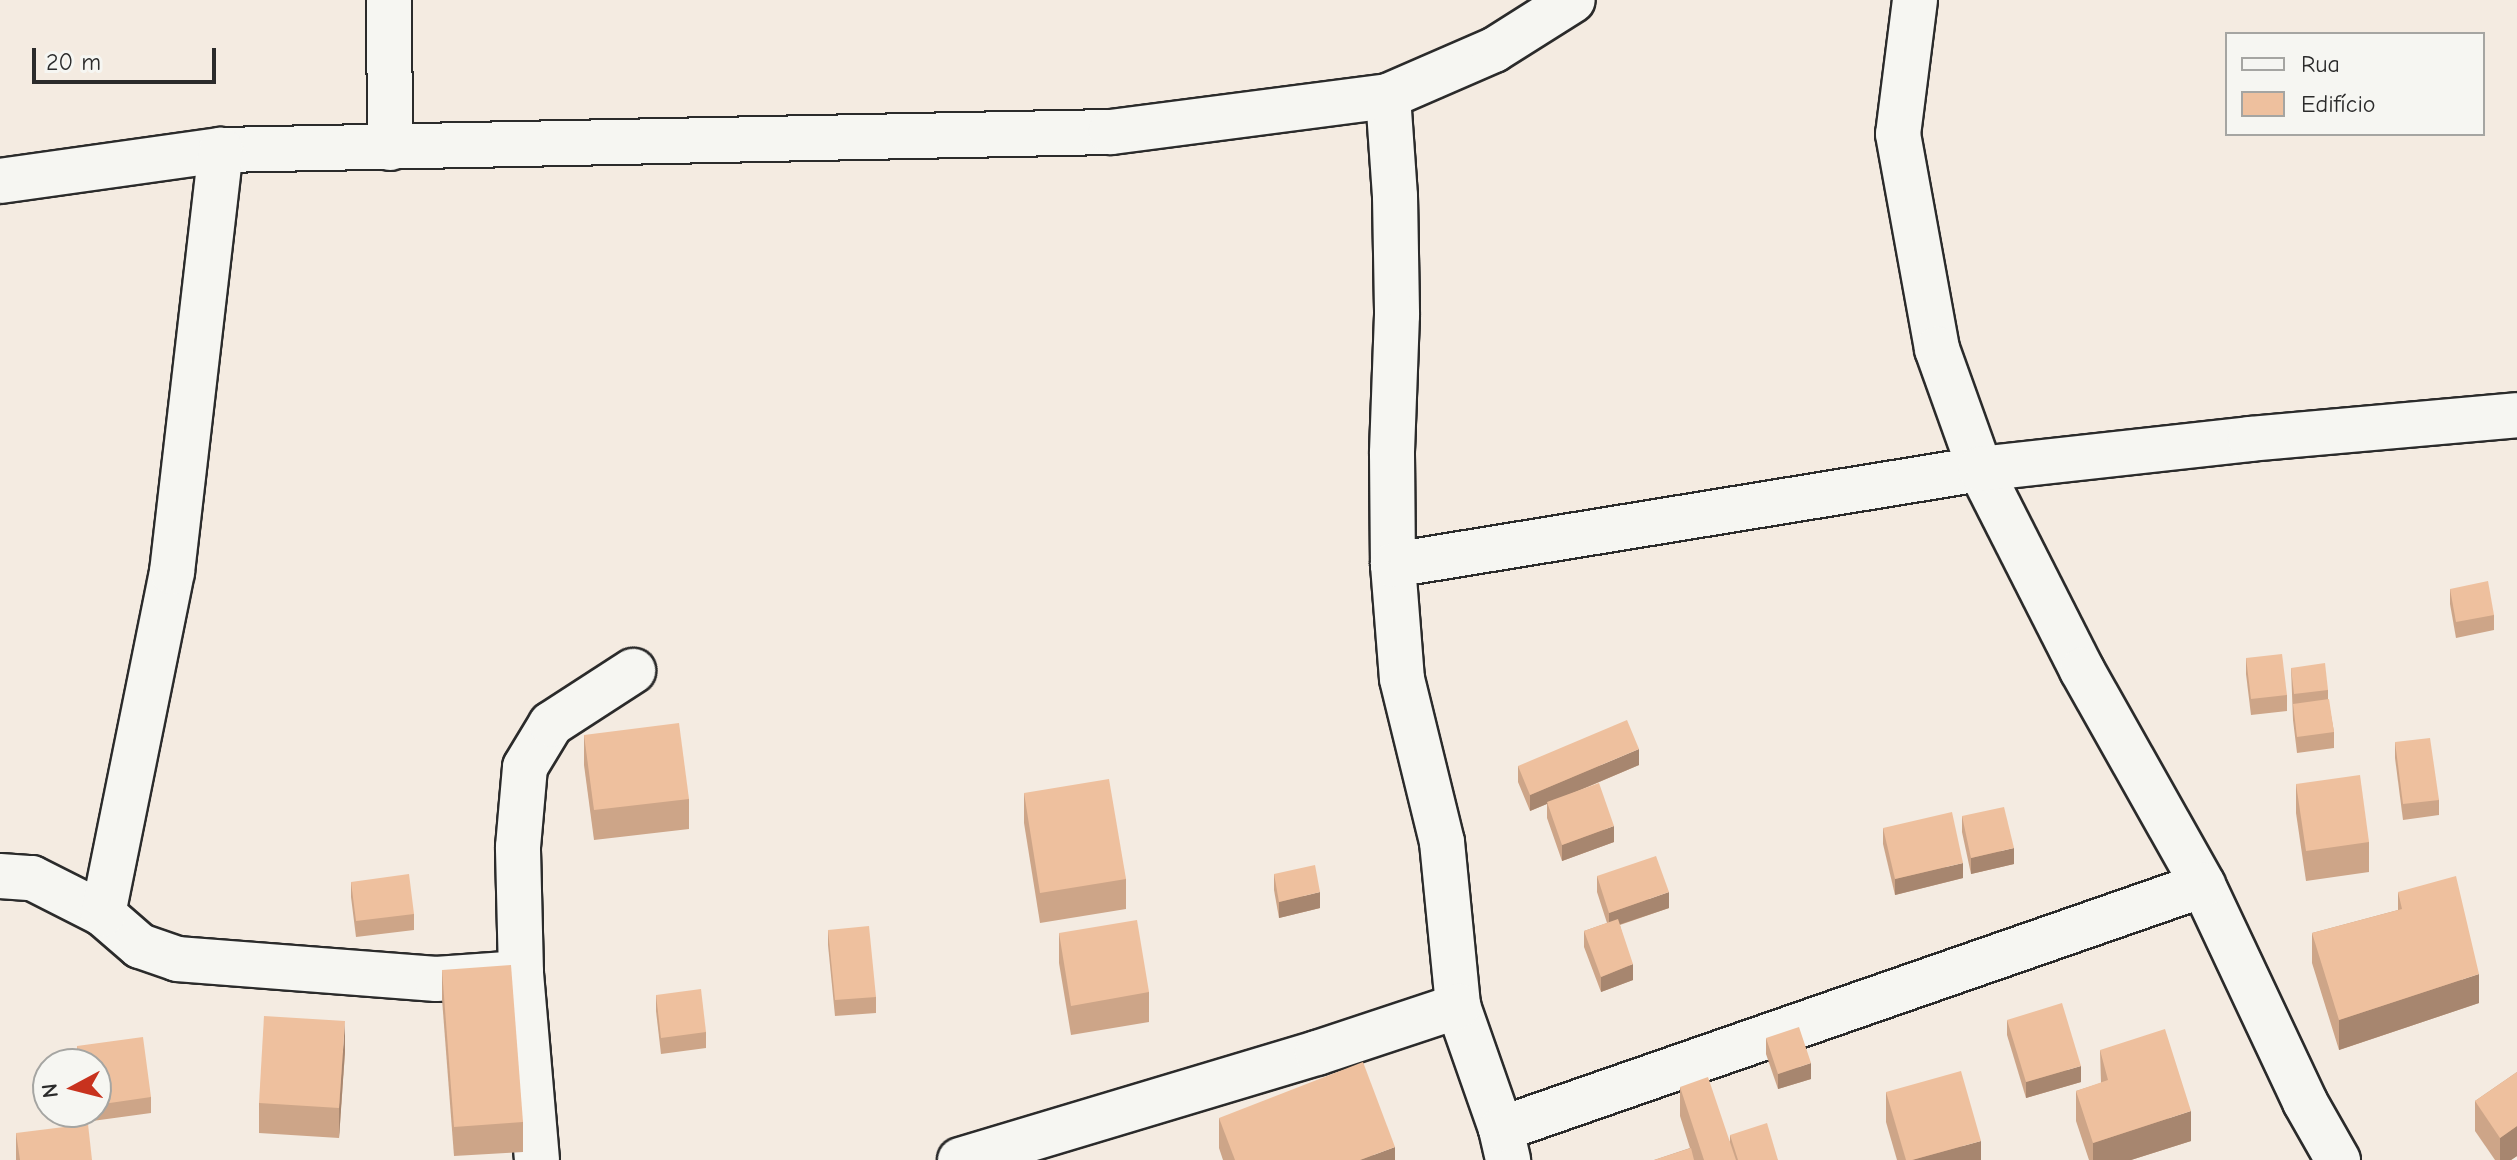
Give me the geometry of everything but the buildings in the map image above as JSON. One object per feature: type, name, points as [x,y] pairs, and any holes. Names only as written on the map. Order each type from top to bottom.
[{"type":"street","points":[[389,0],[390,148]]},
{"type":"street","points":[[0,181],[221,150],[1111,132],[1388,96],[1494,50],[1573,0]]},
{"type":"street","points":[[1915,0],[1898,134],[1937,349],[1980,469],[2082,670],[2203,885],[2305,1102],[2338,1160]]},
{"type":"street","points":[[1388,96],[1395,196],[1397,315],[1392,454],[1393,565],[1402,679],[1442,842],[1458,1006],[1505,1144],[2203,885]]},
{"type":"street","points":[[103,914],[172,572],[221,150]]},
{"type":"street","points":[[1393,565],[1980,469],[2250,439],[2517,415]]},
{"type":"street","points":[[537,1160],[521,973],[518,847],[525,767],[551,724],[633,671]]},
{"type":"street","points":[[0,876],[32,878],[103,914],[140,946],[177,959],[436,979],[521,973]]},
{"type":"street","points":[[960,1160],[1317,1053],[1458,1006]]}]
